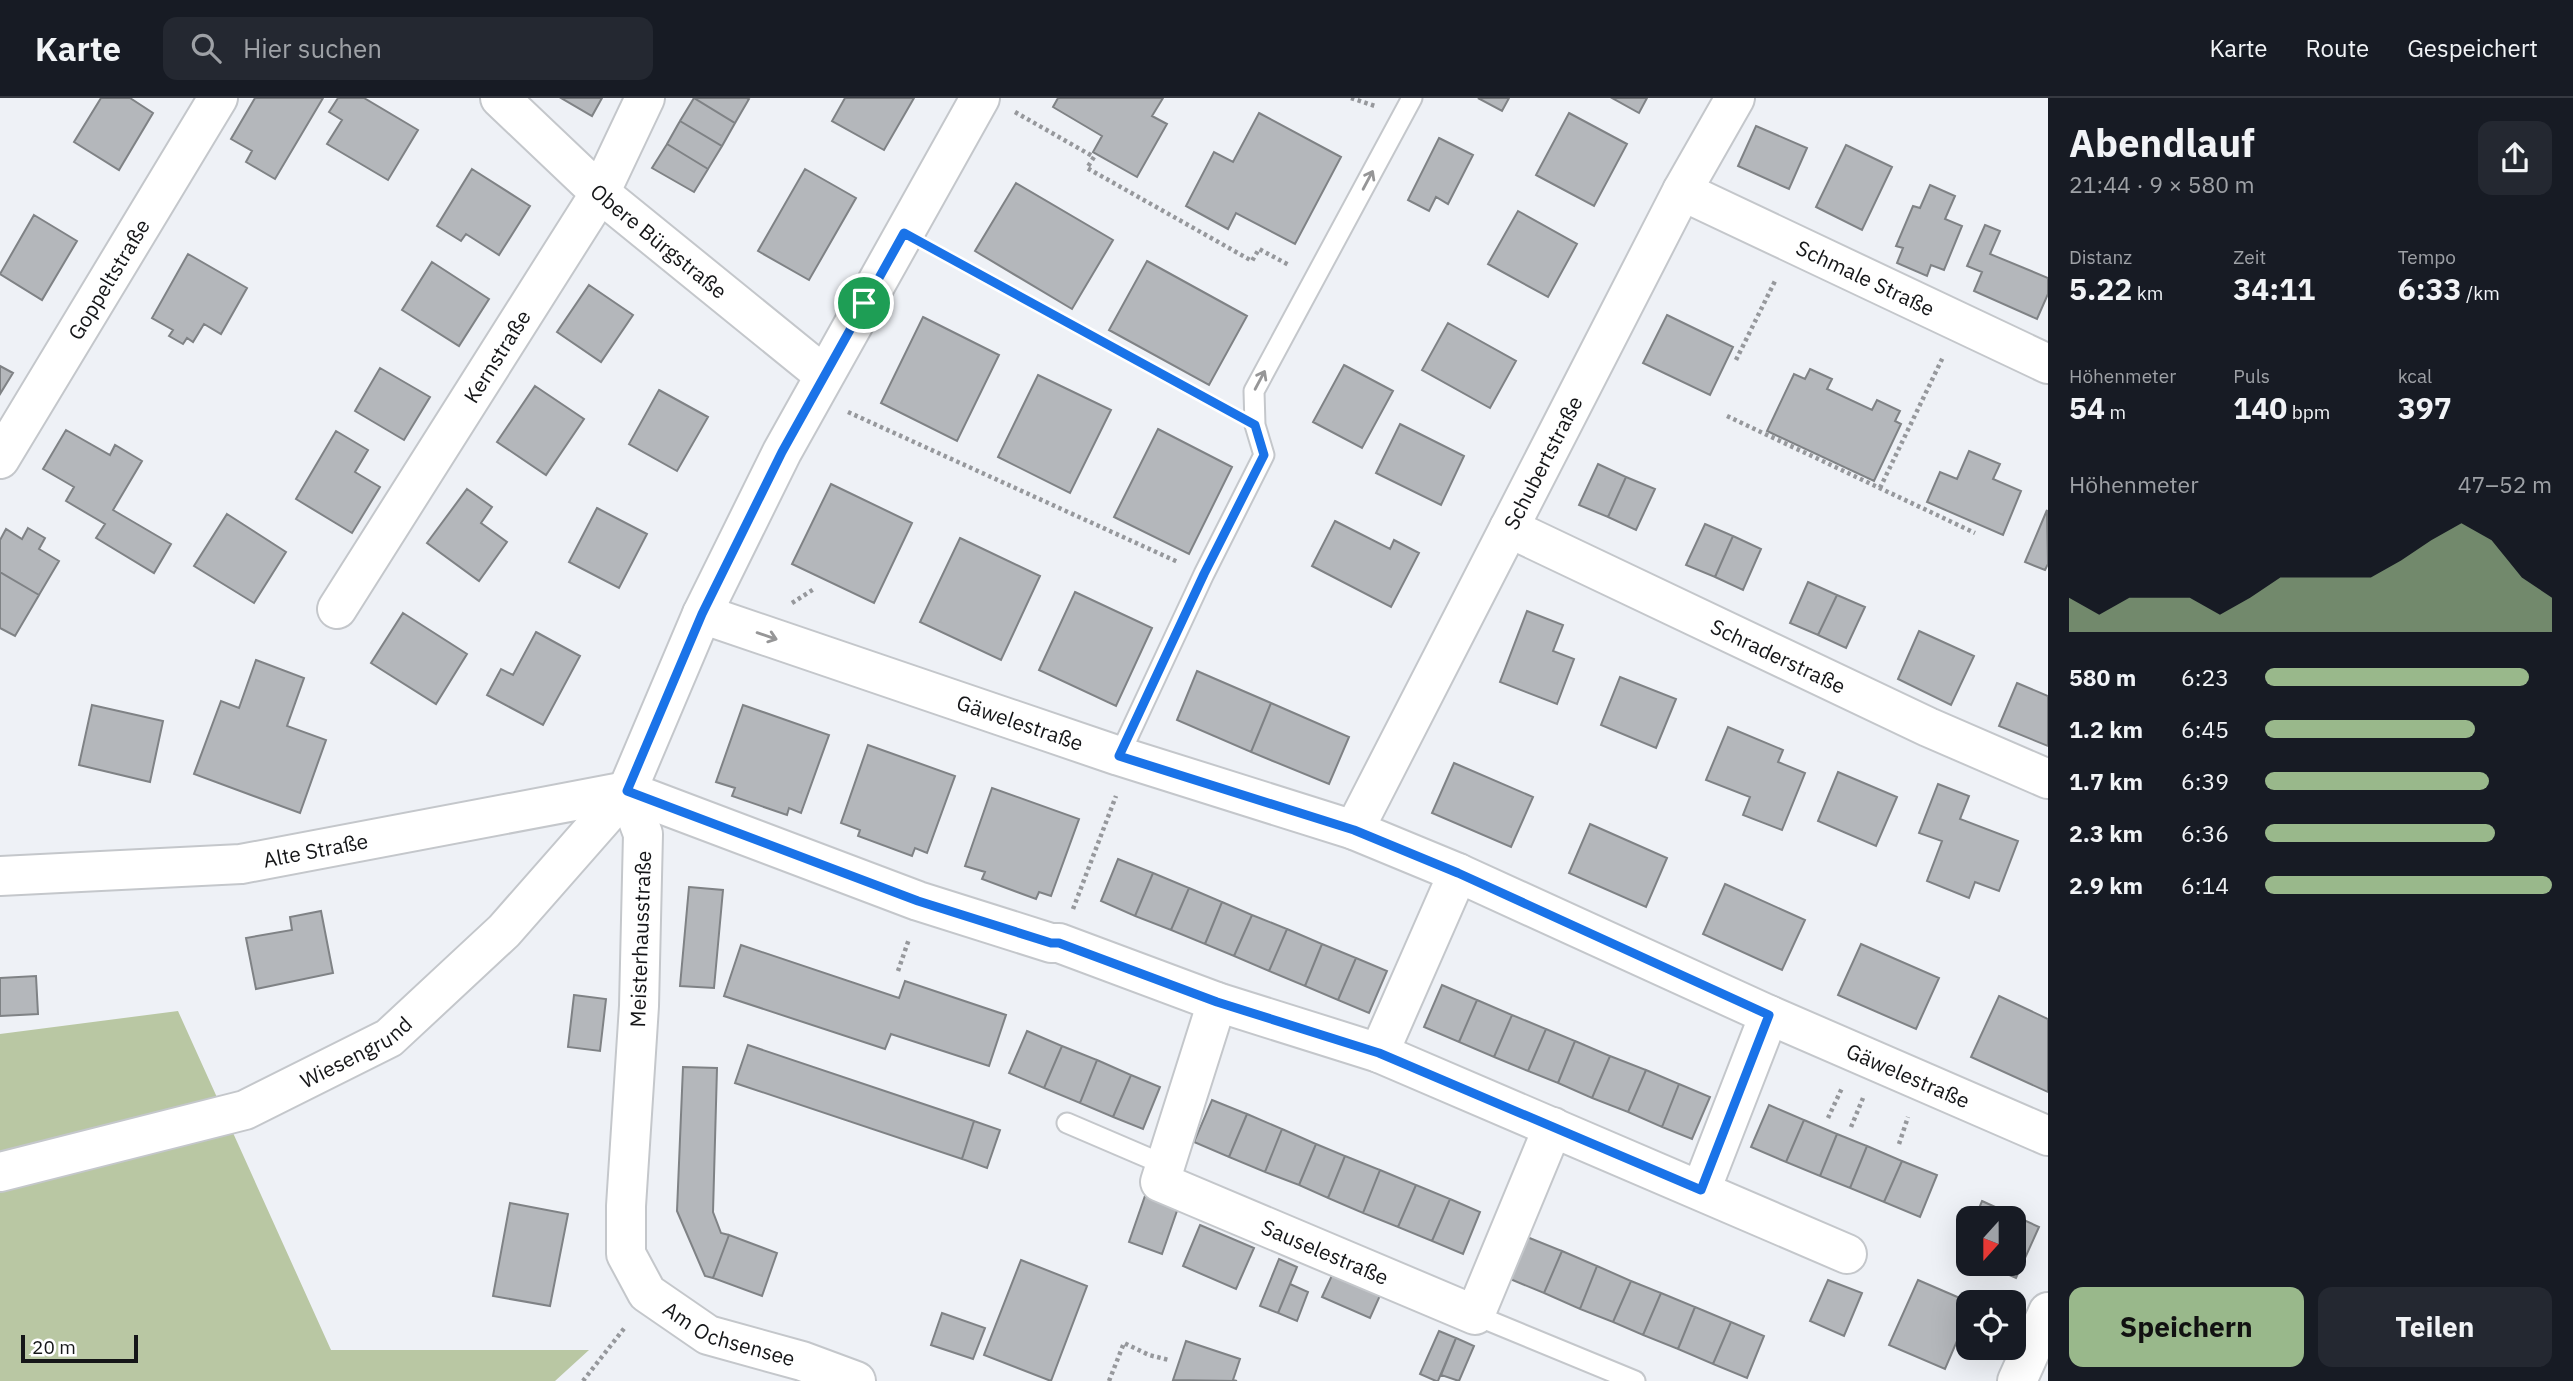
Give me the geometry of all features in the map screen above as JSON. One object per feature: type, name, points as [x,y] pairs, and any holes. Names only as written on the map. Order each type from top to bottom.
[{"type":"street","name":"Goppeltstraße","points":[[0,459],[218,98]]},
{"type":"street","name":"Obere Bürgstraße","points":[[500,98],[600,193],[818,385]]},
{"type":"street","name":"Kernstraße","points":[[337,609],[600,193],[645,98]]},
{"type":"street","name":"Schubertstraße","points":[[1354,830],[1682,191],[1735,98]]},
{"type":"street","points":[[997,105],[904,233],[818,385],[702,614],[627,791],[918,901],[1051,943],[1059,943],[1217,1002],[1379,1053],[1847,1254]]},
{"type":"street","name":"Schmale Straße","points":[[1682,191],[2048,364]]},
{"type":"street","name":"Schraderstraße","points":[[1509,528],[1928,727],[2048,779]]},
{"type":"street","name":"Gäwelestraße","points":[[702,614],[1124,757],[1354,830],[1458,873],[1769,1015],[2048,1136]]},
{"type":"street","name":"Alte Straße","points":[[0,876],[242,864],[627,791]]},
{"type":"street","name":"Wiesengrund","points":[[0,1172],[245,1110],[389,1038],[504,932],[627,791]]},
{"type":"street","name":"Meisterhausstraße","points":[[627,791],[643,834],[639,1006],[626,1206],[626,1254],[647,1293]]},
{"type":"street","points":[[1379,1053],[1458,873]]},
{"type":"street","points":[[1165,1165],[1217,1002]]},
{"type":"street","points":[[1701,1190],[1769,1015]]},
{"type":"street","points":[[1475,1315],[1553,1127]]},
{"type":"street","name":"Sauselestraße","points":[[1165,1165],[1160,1182],[1475,1315]]},
{"type":"street","name":"Am Ochsensee","points":[[647,1293],[708,1335],[802,1361],[856,1381]]},
{"type":"street","points":[[2017,1381],[2048,1312]]},
{"type":"lane","points":[[1124,757],[1204,574],[1264,455],[1255,425],[1254,391],[1412,98]]},
{"type":"lane","points":[[1067,1123],[1165,1165]]},
{"type":"lane","points":[[1475,1315],[1635,1381]]},
{"type":"path","points":[[997,105],[1094,157],[1087,168],[1252,261],[1259,249],[1314,279]]},
{"type":"path","points":[[904,233],[1255,425]]},
{"type":"path","points":[[1736,360],[1793,243]]},
{"type":"path","points":[[1880,488],[1960,322]]},
{"type":"path","points":[[818,385],[1204,574]]},
{"type":"path","points":[[1727,416],[1975,533]]},
{"type":"path","points":[[1059,943],[1124,757]]},
{"type":"path","points":[[583,1381],[620,1336],[647,1293]]},
{"type":"path","points":[[1109,1381],[1124,1343],[1169,1360]]},
{"type":"green space","points":[[178,1011],[331,1350],[589,1350],[555,1381],[0,1381],[0,1034]]},
{"type":"building","points":[[101,98],[130,98],[153,113],[119,170],[74,142]]},
{"type":"building","points":[[255,98],[323,98],[275,179],[246,162],[252,151],[231,139]]},
{"type":"building","points":[[338,98],[364,98],[418,130],[388,180],[327,144],[342,120],[329,112]]},
{"type":"building","points":[[561,98],[602,98],[592,116]]},
{"type":"building","points":[[694,98],[747,98],[749,99],[735,123]]},
{"type":"building","points":[[694,98],[735,123],[722,146],[680,121]]},
{"type":"building","points":[[845,98],[914,98],[884,150],[832,121]]},
{"type":"building","points":[[1058,98],[1163,98],[1152,116],[1167,124],[1137,177],[1093,152],[1102,136],[1053,107]]},
{"type":"building","points":[[1478,98],[1509,98],[1502,111]]},
{"type":"building","points":[[1612,98],[1647,98],[1639,113]]},
{"type":"building","points":[[1259,113],[1341,157],[1295,244],[1236,213],[1228,229],[1186,206],[1214,152],[1233,162]]},
{"type":"building","points":[[1569,113],[1627,144],[1594,206],[1536,175]]},
{"type":"building","points":[[680,121],[722,146],[708,169],[667,144]]},
{"type":"building","points":[[1756,126],[1807,148],[1789,189],[1738,166]]},
{"type":"building","points":[[1439,138],[1473,155],[1448,204],[1436,197],[1429,211],[1408,200]]},
{"type":"building","points":[[667,144],[708,169],[694,192],[652,168]]},
{"type":"building","points":[[1846,145],[1892,167],[1862,230],[1816,207]]},
{"type":"building","points":[[472,169],[530,206],[499,255],[466,234],[461,241],[437,226]]},
{"type":"building","points":[[805,169],[856,198],[809,280],[758,251]]},
{"type":"building","points":[[1016,183],[1113,240],[1072,309],[975,251]]},
{"type":"building","points":[[1930,185],[1955,196],[1945,219],[1962,226],[1944,270],[1931,265],[1927,276],[1897,263],[1903,248],[1896,246],[1913,206],[1920,208]]},
{"type":"building","points":[[1518,211],[1577,244],[1548,297],[1488,264]]},
{"type":"building","points":[[34,215],[77,241],[42,300],[0,274]]},
{"type":"building","points":[[1985,225],[2000,231],[1990,254],[2048,278],[2048,294],[2037,319],[1974,291],[1982,272],[1967,266]]},
{"type":"building","points":[[188,254],[247,288],[221,334],[204,324],[193,342],[187,338],[183,344],[169,336],[173,330],[152,318]]},
{"type":"building","points":[[1147,261],[1247,316],[1209,385],[1109,330]]},
{"type":"building","points":[[432,262],[489,299],[459,346],[402,310]]},
{"type":"building","points":[[589,285],[633,315],[601,362],[557,332]]},
{"type":"building","points":[[1667,315],[1733,347],[1710,395],[1643,363]]},
{"type":"building","points":[[923,317],[999,355],[957,441],[881,403]]},
{"type":"building","points":[[1448,323],[1516,361],[1490,408],[1422,370]]},
{"type":"building","points":[[1344,365],[1393,391],[1362,448],[1313,422]]},
{"type":"building","points":[[0,366],[13,373],[0,394]]},
{"type":"building","points":[[380,368],[430,397],[404,440],[355,411]]},
{"type":"building","points":[[1810,369],[1832,379],[1827,389],[1872,410],[1877,400],[1900,411],[1895,421],[1901,424],[1874,481],[1767,431],[1794,374],[1805,379]]},
{"type":"building","points":[[1038,375],[1111,410],[1070,493],[998,457]]},
{"type":"building","points":[[535,386],[584,419],[546,475],[497,442]]},
{"type":"building","points":[[659,390],[708,417],[677,471],[629,444]]},
{"type":"building","points":[[1400,424],[1464,456],[1441,505],[1376,473]]},
{"type":"building","points":[[1158,429],[1232,467],[1189,554],[1114,517]]},
{"type":"building","points":[[66,430],[110,455],[115,445],[142,461],[113,510],[171,544],[154,573],[96,538],[105,524],[66,501],[74,487],[43,469]]},
{"type":"building","points":[[336,431],[368,450],[355,472],[380,487],[352,533],[296,499]]},
{"type":"building","points":[[1969,451],[2000,464],[1993,479],[2021,491],[2003,535],[1927,502],[1940,472],[1957,479]]},
{"type":"building","points":[[1598,464],[1626,477],[1608,517],[1579,505]]},
{"type":"building","points":[[1626,477],[1655,489],[1636,530],[1608,517]]},
{"type":"building","points":[[831,484],[912,523],[874,603],[792,564]]},
{"type":"building","points":[[467,489],[492,507],[481,523],[507,542],[479,581],[427,543]]},
{"type":"building","points":[[597,508],[647,534],[619,588],[569,562]]},
{"type":"building","points":[[2047,510],[2048,564],[2045,570],[2025,562]]},
{"type":"building","points":[[227,514],[286,552],[254,603],[194,566]]},
{"type":"building","points":[[1335,521],[1390,549],[1394,540],[1419,553],[1391,607],[1312,566]]},
{"type":"building","points":[[1705,524],[1733,536],[1715,577],[1686,565]]},
{"type":"building","points":[[28,528],[45,538],[39,549],[59,561],[39,595],[0,572],[0,540],[6,529],[22,539]]},
{"type":"building","points":[[1733,536],[1761,549],[1743,590],[1715,577]]},
{"type":"building","points":[[960,538],[1040,576],[1001,660],[920,622]]},
{"type":"building","points":[[0,572],[39,595],[15,636],[0,628]]},
{"type":"building","points":[[1808,582],[1837,595],[1818,635],[1790,623]]},
{"type":"building","points":[[1075,592],[1152,628],[1116,706],[1039,670]]},
{"type":"building","points":[[1837,595],[1865,607],[1846,648],[1818,635]]},
{"type":"building","points":[[1527,611],[1563,625],[1553,651],[1574,659],[1557,704],[1500,682]]},
{"type":"building","points":[[403,613],[467,654],[436,704],[371,663]]},
{"type":"building","points":[[1919,631],[1974,656],[1951,705],[1898,679]]},
{"type":"building","points":[[536,632],[580,656],[543,725],[487,695],[501,669],[513,675]]},
{"type":"building","points":[[256,660],[304,678],[287,726],[326,740],[300,813],[194,774],[221,701],[239,708]]},
{"type":"building","points":[[1197,671],[1271,703],[1251,752],[1177,720]]},
{"type":"building","points":[[1620,677],[1676,699],[1656,748],[1601,725]]},
{"type":"building","points":[[2017,683],[2048,696],[2048,746],[1999,726]]},
{"type":"building","points":[[1271,703],[1349,737],[1329,784],[1251,752]]},
{"type":"building","points":[[92,705],[163,721],[150,782],[79,765]]},
{"type":"building","points":[[743,705],[829,735],[801,813],[789,808],[787,815],[732,796],[735,788],[716,782]]},
{"type":"building","points":[[1728,727],[1783,750],[1778,762],[1805,773],[1782,830],[1743,815],[1750,797],[1706,780]]},
{"type":"building","points":[[868,745],[955,776],[927,853],[915,848],[912,856],[858,836],[860,830],[841,823]]},
{"type":"building","points":[[1454,763],[1533,797],[1511,847],[1432,813]]},
{"type":"building","points":[[1838,772],[1897,797],[1876,846],[1818,821]]},
{"type":"building","points":[[1938,784],[1969,796],[1960,819],[2018,841],[1999,891],[1975,882],[1969,898],[1927,881],[1942,841],[1919,833]]},
{"type":"building","points":[[992,788],[1079,819],[1051,896],[1039,892],[1036,899],[982,879],[985,872],[965,866]]},
{"type":"building","points":[[1590,824],[1667,858],[1646,907],[1569,873]]},
{"type":"building","points":[[1118,859],[1153,873],[1135,916],[1101,901]]},
{"type":"building","points":[[1153,873],[1189,888],[1171,930],[1135,916]]},
{"type":"building","points":[[1725,884],[1805,920],[1782,970],[1703,934]]},
{"type":"building","points":[[689,887],[723,890],[714,988],[680,986]]},
{"type":"building","points":[[1189,888],[1222,902],[1205,944],[1171,930]]},
{"type":"building","points":[[1222,902],[1252,915],[1234,956],[1205,944]]},
{"type":"building","points":[[321,911],[333,973],[256,989],[246,938],[292,930],[290,917]]},
{"type":"building","points":[[1252,915],[1287,929],[1269,971],[1234,956]]},
{"type":"building","points":[[1287,929],[1322,944],[1305,986],[1269,971]]},
{"type":"building","points":[[1322,944],[1356,958],[1338,1000],[1305,986]]},
{"type":"building","points":[[1861,944],[1939,978],[1916,1029],[1838,995]]},
{"type":"building","points":[[741,945],[899,998],[905,981],[1006,1015],[989,1066],[891,1034],[885,1049],[724,996]]},
{"type":"building","points":[[1356,958],[1387,971],[1369,1013],[1338,1000]]},
{"type":"building","points":[[36,976],[38,1014],[0,1016],[0,978]]},
{"type":"building","points":[[1442,985],[1477,1000],[1459,1042],[1424,1027]]},
{"type":"building","points":[[574,995],[606,999],[600,1051],[568,1047]]},
{"type":"building","points":[[1999,996],[2048,1019],[2048,1092],[1971,1057]]},
{"type":"building","points":[[1477,1000],[1512,1015],[1494,1057],[1459,1042]]},
{"type":"building","points":[[1512,1015],[1546,1029],[1528,1071],[1494,1057]]},
{"type":"building","points":[[1546,1029],[1575,1041],[1558,1083],[1528,1071]]},
{"type":"building","points":[[1027,1031],[1062,1046],[1044,1088],[1009,1073]]},
{"type":"building","points":[[1575,1041],[1610,1056],[1592,1098],[1558,1083]]},
{"type":"building","points":[[748,1045],[974,1121],[962,1159],[735,1083]]},
{"type":"building","points":[[1062,1046],[1097,1060],[1080,1103],[1044,1088]]},
{"type":"building","points":[[1610,1056],[1646,1070],[1628,1112],[1592,1098]]},
{"type":"building","points":[[1097,1060],[1131,1075],[1113,1117],[1080,1103]]},
{"type":"building","points":[[683,1067],[717,1068],[713,1212],[721,1233],[729,1235],[713,1278],[705,1276],[677,1211]]},
{"type":"building","points":[[1646,1070],[1679,1084],[1662,1127],[1628,1112]]},
{"type":"building","points":[[1131,1075],[1160,1087],[1143,1129],[1113,1117]]},
{"type":"building","points":[[1679,1084],[1710,1097],[1692,1139],[1662,1127]]},
{"type":"building","points":[[1212,1100],[1247,1114],[1229,1157],[1194,1142]]},
{"type":"building","points":[[1769,1105],[1804,1120],[1786,1162],[1751,1147]]},
{"type":"building","points":[[1247,1114],[1282,1129],[1265,1172],[1229,1157]]},
{"type":"building","points":[[1804,1120],[1837,1134],[1820,1176],[1786,1162]]},
{"type":"building","points":[[974,1121],[1000,1130],[987,1168],[962,1159]]},
{"type":"building","points":[[1282,1129],[1316,1144],[1299,1185],[1265,1172]]},
{"type":"building","points":[[1837,1134],[1867,1146],[1850,1188],[1820,1176]]},
{"type":"building","points":[[1316,1144],[1345,1156],[1328,1198],[1299,1185]]},
{"type":"building","points":[[1867,1146],[1902,1161],[1884,1202],[1850,1188]]},
{"type":"building","points":[[1345,1156],[1380,1170],[1363,1213],[1328,1198]]},
{"type":"building","points":[[1902,1161],[1937,1175],[1920,1217],[1884,1202]]},
{"type":"building","points":[[1380,1170],[1416,1185],[1398,1227],[1363,1213]]},
{"type":"building","points":[[1416,1185],[1450,1199],[1432,1241],[1398,1227]]},
{"type":"building","points":[[1146,1193],[1179,1205],[1162,1254],[1129,1242]]},
{"type":"building","points":[[1450,1199],[1480,1212],[1463,1254],[1432,1241]]},
{"type":"building","points":[[1982,1201],[1993,1206],[1980,1206]]},
{"type":"building","points":[[510,1203],[568,1214],[550,1306],[493,1296]]},
{"type":"building","points":[[2026,1221],[2039,1227],[2026,1256]]},
{"type":"building","points":[[1200,1225],[1254,1248],[1236,1289],[1183,1266]]},
{"type":"building","points":[[729,1235],[777,1253],[762,1296],[713,1278]]},
{"type":"building","points":[[1527,1237],[1562,1251],[1544,1293],[1510,1279]]},
{"type":"building","points":[[1562,1251],[1597,1266],[1580,1309],[1544,1293]]},
{"type":"building","points":[[1279,1259],[1297,1267],[1278,1313],[1260,1306]]},
{"type":"building","points":[[1021,1260],[1087,1286],[1051,1381],[984,1355]]},
{"type":"building","points":[[1597,1266],[1631,1281],[1613,1322],[1580,1309]]},
{"type":"building","points":[[1335,1269],[1382,1291],[1370,1318],[1322,1297]]},
{"type":"building","points":[[1828,1280],[1862,1293],[1844,1336],[1810,1321]]},
{"type":"building","points":[[1918,1280],[1956,1296],[1956,1343],[1945,1369],[1889,1345]]},
{"type":"building","points":[[1631,1281],[1661,1293],[1643,1335],[1613,1322]]},
{"type":"building","points":[[1290,1284],[1308,1292],[1297,1321],[1278,1313]]},
{"type":"building","points":[[1661,1293],[1695,1307],[1678,1349],[1643,1335]]},
{"type":"building","points":[[1695,1307],[1731,1322],[1713,1364],[1678,1349]]},
{"type":"building","points":[[942,1313],[985,1328],[973,1359],[931,1345]]},
{"type":"building","points":[[1731,1322],[1764,1336],[1747,1378],[1713,1364]]},
{"type":"building","points":[[1439,1331],[1456,1338],[1436,1381],[1420,1374]]},
{"type":"building","points":[[1456,1338],[1474,1346],[1459,1381],[1441,1375]]},
{"type":"building","points":[[1186,1341],[1240,1359],[1233,1380],[1237,1381],[1173,1380]]},
{"type":"route","points":[[904,233],[1255,425],[1264,455],[1204,574],[1119,756],[1354,830],[1458,873],[1769,1015],[1701,1190],[1379,1053],[1217,1002],[1059,943],[1051,943],[918,901],[627,791],[702,614],[782,452],[864,303],[904,233]]}]
